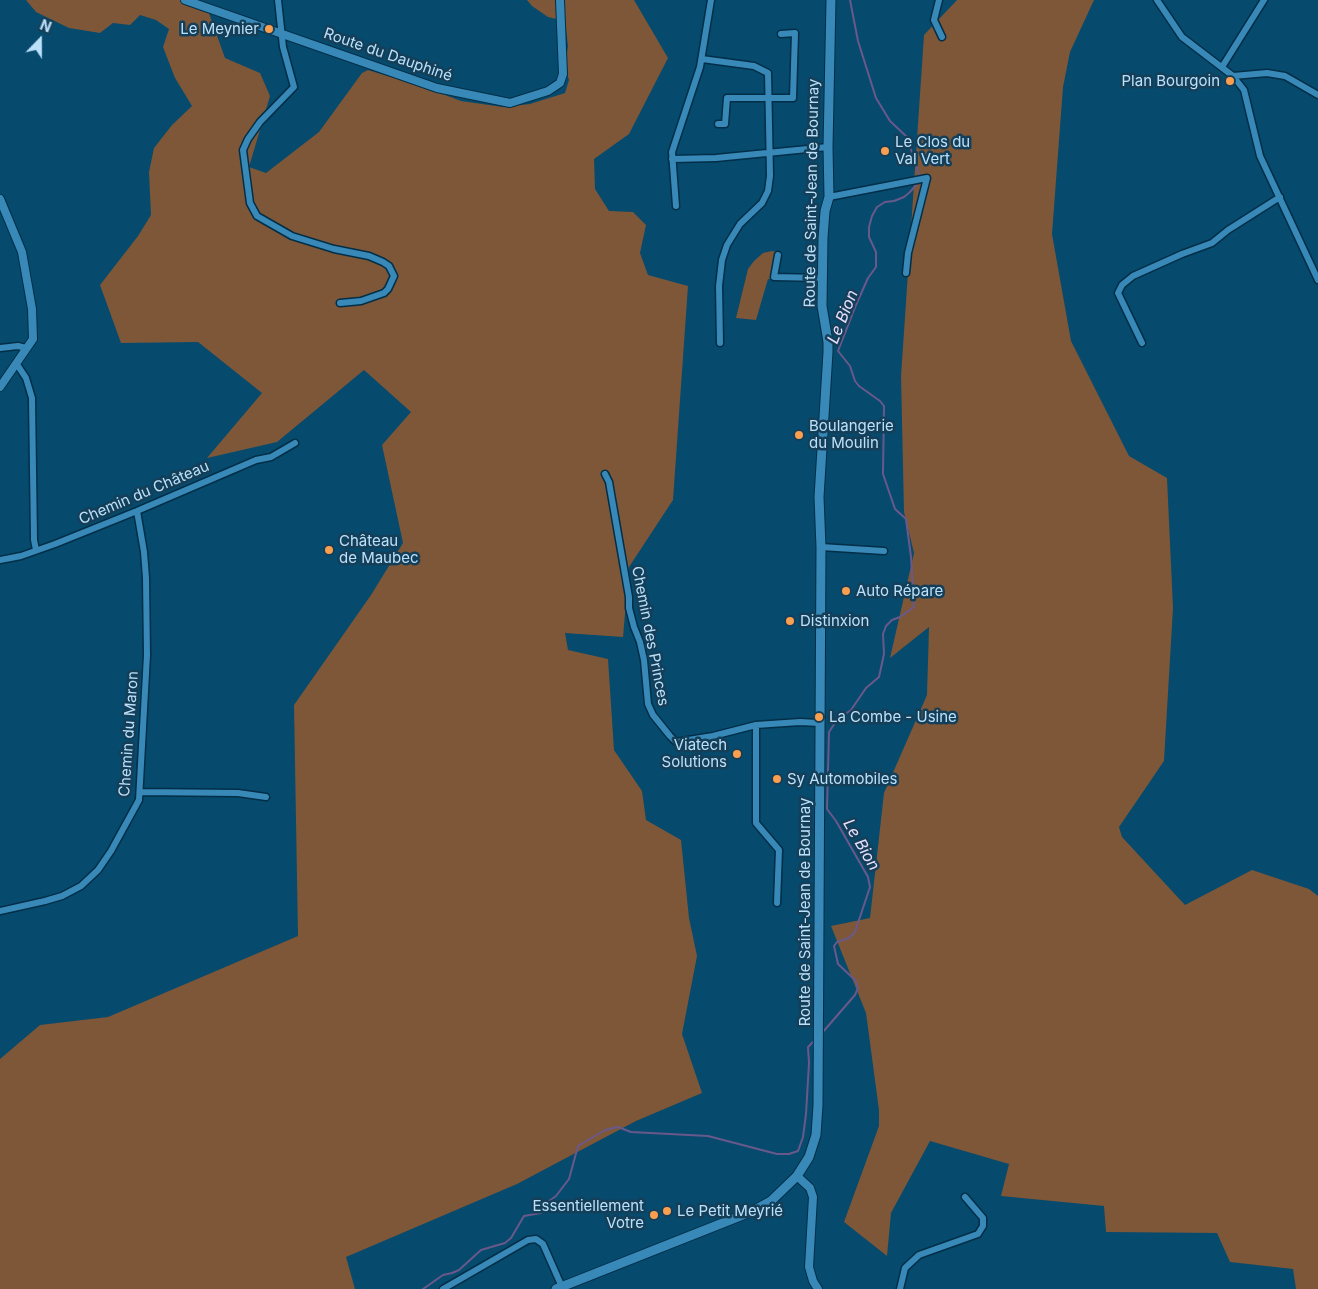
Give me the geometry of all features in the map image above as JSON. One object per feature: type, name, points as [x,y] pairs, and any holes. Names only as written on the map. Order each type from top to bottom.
[{"type":"main road","name":"Route de Saint-Jean de Bournay","points":[[559,1288],[753,1211],[771,1201],[797,1176],[809,1156],[816,1135],[818,1105],[820,723],[819,498],[828,342],[822,306],[822,278],[825,212],[829,197],[828,147],[831,0]]},
{"type":"street","name":"Route du Dauphiné","points":[[185,0],[437,88],[510,103],[548,91],[560,83],[563,74],[560,0]]},
{"type":"street","points":[[278,0],[281,16],[280,32],[294,87],[260,122],[246,144],[244,150],[250,203],[257,216],[292,236],[369,256],[389,266],[394,276],[384,293],[361,301],[340,303]]},
{"type":"street","points":[[676,206],[672,152],[700,67],[711,0]]},
{"type":"street","points":[[939,0],[934,20],[942,37]]},
{"type":"street","points":[[1157,0],[1182,38],[1234,76],[1244,90],[1260,156],[1318,280]]},
{"type":"street","points":[[1222,67],[1264,0]]},
{"type":"street","points":[[718,124],[725,124],[728,98],[793,98],[795,33],[781,34]]},
{"type":"street","points":[[702,59],[754,66],[768,73],[770,152],[768,191],[762,203],[740,224],[727,244],[722,260],[719,286],[720,343]]},
{"type":"street","points":[[1234,76],[1267,73],[1285,76],[1318,95]]},
{"type":"street","points":[[672,160],[716,158],[828,147]]},
{"type":"street","points":[[829,197],[927,178],[908,253],[906,273]]},
{"type":"street","points":[[1142,343],[1118,292],[1122,285],[1133,276],[1212,243],[1280,197]]},
{"type":"street","points":[[0,199],[22,252],[32,309],[33,339],[0,387]]},
{"type":"street","points":[[778,255],[774,277],[822,278]]},
{"type":"street","points":[[0,348],[18,346],[26,348]]},
{"type":"street","points":[[16,363],[26,378],[32,398],[34,540],[36,550]]},
{"type":"street","name":"Chemin du Château","points":[[0,560],[21,556],[55,544],[256,460],[271,456],[295,443]]},
{"type":"street","name":"Chemin des Princes","points":[[605,474],[610,482],[629,608],[644,660],[648,704],[653,715],[676,742],[713,736],[756,725],[800,722],[820,723]]},
{"type":"street","name":"Chemin du Maron","points":[[0,911],[45,902],[82,886],[98,870],[111,851],[139,800],[146,655],[146,578],[137,511]]},
{"type":"street","points":[[820,547],[884,551]]},
{"type":"street","points":[[756,725],[756,823],[778,850],[777,903]]},
{"type":"street","points":[[140,792],[238,793],[266,797]]},
{"type":"street","points":[[797,1176],[810,1188],[813,1197],[809,1267],[813,1281],[818,1289]]},
{"type":"street","points":[[900,1289],[905,1268],[920,1255],[978,1234],[983,1226],[984,1218],[965,1197]]},
{"type":"street","points":[[443,1289],[528,1240],[536,1238],[543,1244],[559,1288]]},
{"type":"shaded area","points":[[26,0],[196,0],[205,2],[225,58],[260,73],[270,96],[249,167],[266,173],[319,132],[362,73],[368,70],[424,87],[461,101],[503,107],[530,104],[565,93],[569,80],[565,66],[568,46],[565,21],[548,17],[532,6],[527,0],[634,0],[668,58],[629,134],[594,159],[595,189],[609,211],[633,212],[646,225],[640,253],[648,275],[688,286],[673,500],[629,567],[623,637],[565,633],[568,650],[608,659],[614,750],[642,791],[646,820],[681,840],[689,918],[697,956],[682,1034],[702,1093],[636,1121],[517,1184],[346,1257],[355,1289],[0,1289],[0,1059],[40,1025],[108,1017],[298,936],[294,705],[371,595],[403,543],[382,445],[411,412],[364,370],[277,442],[207,458],[262,393],[198,342],[121,343],[100,285],[138,236],[151,215],[149,172],[154,148],[172,125],[192,106],[175,78],[163,47],[169,29],[156,20],[140,15],[130,25],[113,23],[100,33],[69,28],[36,12]]},
{"type":"shaded area","points":[[957,0],[1094,0],[1070,52],[1063,87],[1052,234],[1071,341],[1129,456],[1167,478],[1173,608],[1164,761],[1119,827],[1122,837],[1185,905],[1252,870],[1309,889],[1318,896],[1318,1289],[1296,1289],[1293,1269],[1230,1262],[1217,1233],[1106,1232],[1104,1206],[1001,1196],[1009,1164],[930,1141],[891,1213],[887,1256],[844,1222],[879,1126],[879,1110],[866,1013],[831,926],[870,918],[884,793],[927,695],[929,627],[890,658],[914,553],[904,512],[901,376],[924,35]]},
{"type":"shaded area","points":[[777,252],[772,279],[768,279],[756,320],[736,318],[748,269],[763,253]]},
{"type":"waterway","name":"Le Bion","points":[[850,0],[858,41],[876,98],[890,121],[907,137],[919,174]]},
{"type":"waterway","name":"Le Bion","points":[[822,1033],[855,995],[858,988],[856,981],[838,964],[834,946],[837,942],[849,938],[855,932],[870,887],[868,877],[836,821],[827,809],[829,732],[837,720],[851,710],[866,688],[879,677],[884,654],[883,634],[886,626],[892,620],[914,607],[911,557],[906,519],[895,509],[883,474],[884,406],[859,386],[855,381],[850,366],[838,351],[868,278],[876,267],[876,252],[869,237],[872,216],[877,207],[885,202],[904,197],[917,184]]},
{"type":"waterway","name":"Le Bion","points":[[423,1289],[443,1275],[459,1270],[481,1250],[505,1243],[511,1238],[524,1216],[541,1213],[547,1208],[549,1201],[556,1196],[569,1179],[578,1146],[605,1130],[618,1127],[631,1132],[708,1136],[777,1154],[789,1154],[798,1151],[803,1137],[806,1114],[808,1047],[815,1040]]},
{"type":"place","name":"Le Meynier","points":[[269,29]]},
{"type":"place","name":"Plan Bourgoin","points":[[1230,81]]},
{"type":"place","name":"Le Clos du Val Vert","points":[[885,151]]},
{"type":"place","name":"Boulangerie du Moulin","points":[[799,435]]},
{"type":"place","name":"Château de Maubec","points":[[329,550]]},
{"type":"place","name":"Auto Répare","points":[[846,591]]},
{"type":"place","name":"Distinxion","points":[[790,621]]},
{"type":"place","name":"La Combe - Usine","points":[[819,717]]},
{"type":"place","name":"Viatech Solutions","points":[[737,754]]},
{"type":"place","name":"Sy Automobiles","points":[[777,779]]},
{"type":"place","name":"Le Petit Meyrié","points":[[667,1211]]},
{"type":"place","name":"Essentiellement Votre","points":[[654,1215]]}]
